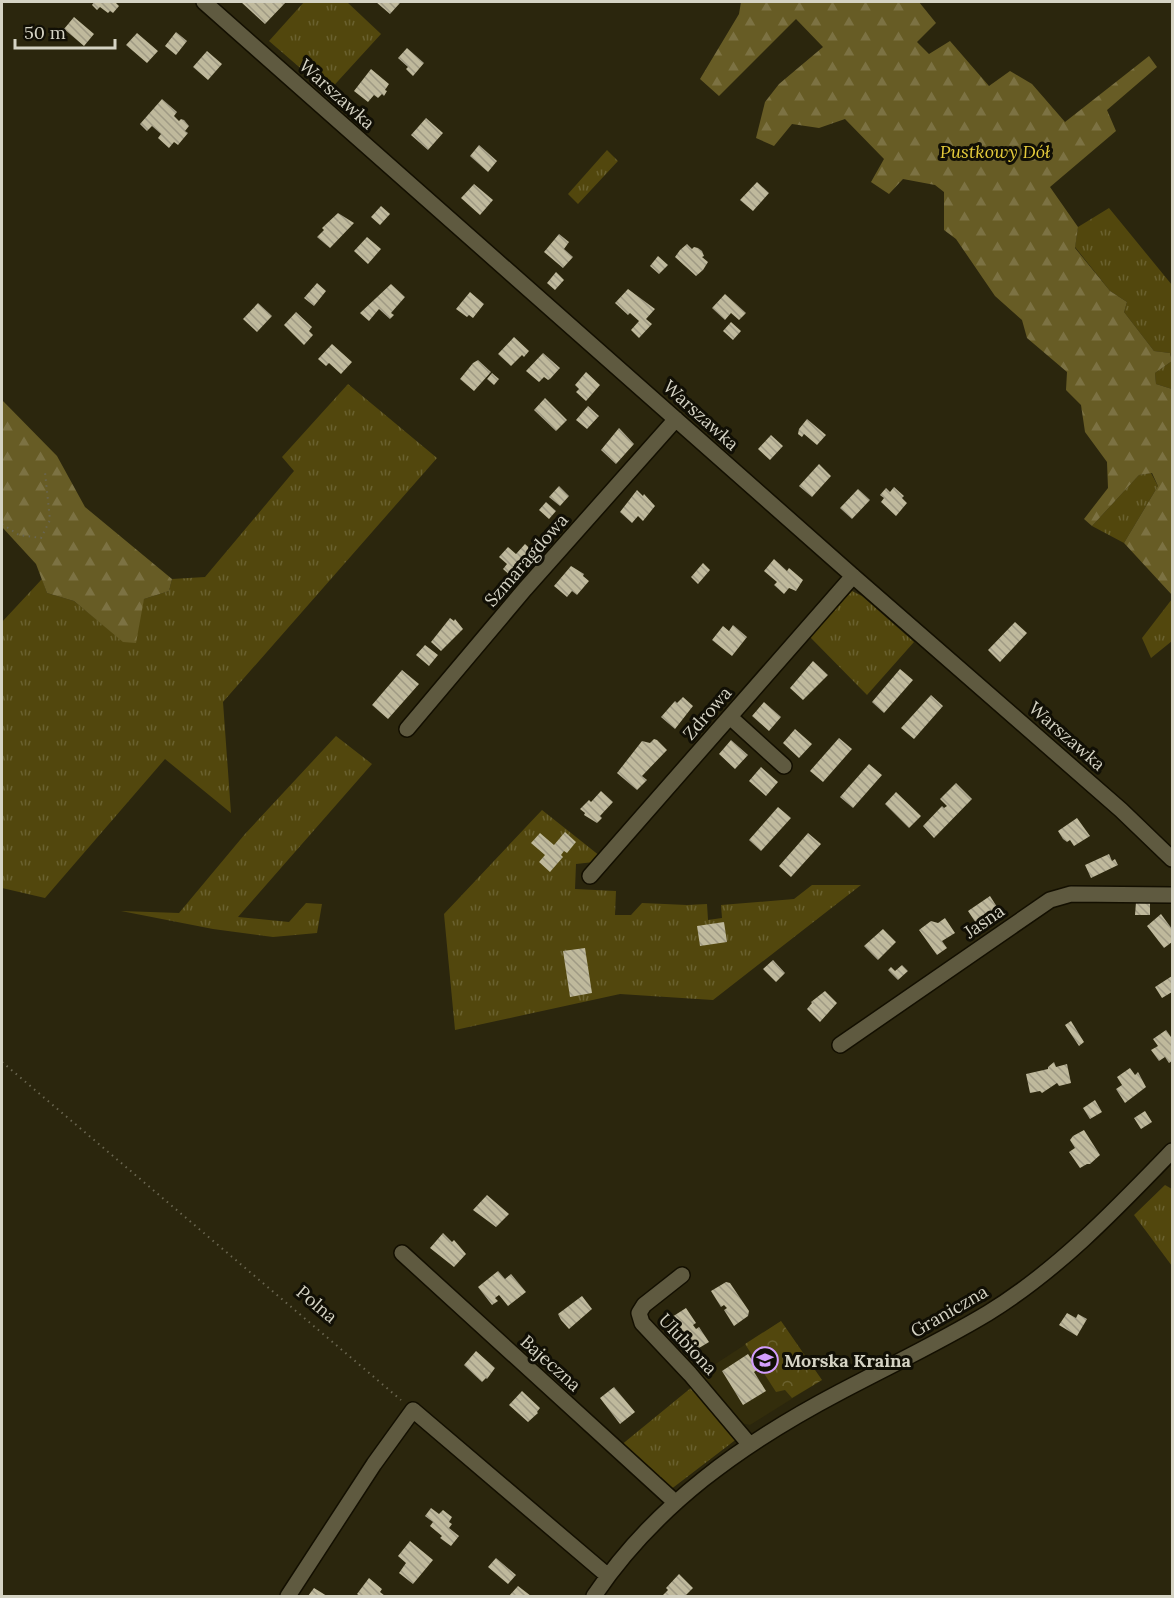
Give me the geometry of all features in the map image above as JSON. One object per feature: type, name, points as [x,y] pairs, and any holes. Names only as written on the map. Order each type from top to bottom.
[{"type":"street","name":"Warszawka","points":[[204,2],[1121,810],[1173,859]]},
{"type":"street","name":"Szmaragdowa","points":[[407,729],[525,589],[676,419]]},
{"type":"street","name":"Zdrowa","points":[[590,876],[854,576]]},
{"type":"street","points":[[730,717],[784,766]]},
{"type":"street","name":"Jasna","points":[[840,1045],[1050,900],[1071,894],[1173,895]]},
{"type":"street","name":"Graniczna","points":[[594,1596],[608,1576],[675,1502],[723,1462],[837,1394],[989,1312],[1035,1281],[1119,1206],[1173,1151]]},
{"type":"street","name":"Bajeczna","points":[[402,1253],[675,1502]]},
{"type":"street","name":"Ulubiona","points":[[682,1275],[645,1305],[639,1313],[642,1323],[690,1374],[750,1445]]},
{"type":"street","points":[[288,1596],[374,1464],[413,1410],[608,1576]]},
{"type":"path","points":[[2,524],[19,535],[40,538],[50,520],[45,472]]},
{"type":"path","name":"Polna","points":[[2,1062],[413,1410]]},
{"type":"shaded area","name":"Morska Kraina","points":[[781,1321],[822,1380],[750,1425],[736,1422],[697,1376]]},
{"type":"green space","points":[[304,2],[347,2],[381,34],[328,92],[269,41]]},
{"type":"green space","name":"Pustkowy Dół","points":[[741,2],[919,2],[936,23],[917,42],[929,54],[950,41],[989,86],[1010,71],[1032,84],[1065,122],[1149,56],[1157,67],[1107,110],[1116,131],[1050,187],[1078,227],[1075,248],[1110,291],[1127,302],[1124,312],[1154,351],[1170,353],[1172,361],[1155,373],[1156,384],[1172,389],[1172,595],[1124,543],[1158,486],[1152,473],[1139,475],[1092,526],[1084,519],[1108,488],[1107,462],[1085,432],[1081,405],[1066,390],[1067,372],[1027,338],[1022,320],[995,296],[956,239],[944,230],[944,192],[935,185],[903,179],[889,194],[871,182],[884,159],[845,119],[819,128],[792,124],[774,146],[756,138],[765,102],[779,84],[823,47],[796,19],[719,96],[700,79],[739,14]]},
{"type":"green space","points":[[607,150],[618,161],[578,204],[568,194]]},
{"type":"green space","points":[[1109,208],[1172,285],[1172,359],[1170,353],[1154,351],[1124,312],[1127,302],[1110,291],[1075,247],[1078,227]]},
{"type":"green space","points":[[1172,361],[1172,389],[1156,384],[1155,373]]},
{"type":"green space","points":[[348,384],[437,458],[223,702],[231,813],[165,759],[45,898],[2,888],[2,622],[42,579],[47,593],[74,601],[123,641],[144,599],[169,591],[172,579],[205,577],[294,471],[282,457]]},
{"type":"green space","points":[[2,400],[57,456],[85,507],[172,579],[169,591],[144,599],[136,643],[123,642],[74,601],[47,593],[36,564],[2,527]]},
{"type":"green space","points":[[1151,473],[1158,486],[1124,543],[1092,526],[1139,475]]},
{"type":"green space","points":[[852,591],[862,596],[914,642],[867,695],[809,636]]},
{"type":"green space","points":[[1172,599],[1172,641],[1151,658],[1142,638]]},
{"type":"green space","points":[[336,736],[372,764],[238,917],[289,922],[306,903],[322,904],[317,933],[273,937],[213,929],[121,911],[179,913],[245,834]]},
{"type":"green space","points":[[542,810],[600,856],[594,862],[576,864],[575,889],[616,891],[615,915],[631,915],[642,903],[707,904],[708,920],[722,918],[721,905],[794,899],[812,885],[861,885],[713,1000],[620,994],[455,1030],[444,914]]},
{"type":"green space","points":[[1165,1185],[1172,1189],[1172,1266],[1134,1215]]},
{"type":"green space","points":[[781,1321],[822,1380],[792,1398],[785,1390],[776,1392],[745,1344]]},
{"type":"green space","points":[[692,1387],[738,1438],[670,1490],[620,1446]]},
{"type":"building","points":[[94,2],[118,2],[116,3],[119,6],[113,13],[110,11],[108,13],[100,7],[97,10],[92,5]]},
{"type":"building","points":[[241,2],[260,3],[286,2],[265,24]]},
{"type":"building","points":[[376,2],[398,2],[400,3],[390,14]]},
{"type":"building","points":[[74,17],[94,34],[84,46],[64,29]]},
{"type":"building","points":[[176,32],[187,41],[176,55],[165,46]]},
{"type":"building","points":[[137,33],[158,51],[147,63],[126,45]]},
{"type":"building","points":[[407,48],[424,63],[413,76],[406,69],[408,67],[398,58]]},
{"type":"building","points":[[207,51],[222,64],[208,80],[193,67]]},
{"type":"building","points":[[371,69],[389,84],[384,96],[382,94],[378,98],[374,95],[368,102],[354,91]]},
{"type":"building","points":[[162,99],[177,112],[174,116],[179,121],[184,120],[189,126],[185,131],[188,133],[178,145],[174,142],[169,148],[158,138],[161,134],[152,126],[147,131],[140,124]]},
{"type":"building","points":[[426,118],[443,133],[428,150],[411,135]]},
{"type":"building","points":[[479,145],[497,161],[488,172],[470,156]]},
{"type":"building","points":[[757,182],[769,193],[753,211],[740,200]]},
{"type":"building","points":[[474,184],[493,200],[480,215],[461,198]]},
{"type":"building","points":[[381,206],[390,214],[380,225],[371,217]]},
{"type":"building","points":[[338,213],[354,223],[330,248],[317,237],[324,230],[322,228]]},
{"type":"building","points":[[559,234],[569,242],[564,249],[573,257],[563,268],[544,252]]},
{"type":"building","points":[[367,237],[381,249],[368,264],[354,251]]},
{"type":"building","points":[[687,244],[692,249],[694,247],[702,251],[704,256],[702,257],[708,262],[696,276],[675,257]]},
{"type":"building","points":[[658,256],[668,265],[659,274],[650,266]]},
{"type":"building","points":[[556,272],[564,280],[555,290],[547,283]]},
{"type":"building","points":[[317,283],[326,291],[314,306],[304,298]]},
{"type":"building","points":[[391,284],[405,297],[391,313],[394,315],[390,319],[379,309],[369,321],[360,313]]},
{"type":"building","points":[[628,289],[655,309],[646,319],[652,324],[639,338],[631,330],[639,321],[615,303]]},
{"type":"building","points":[[470,292],[484,304],[473,318],[469,315],[467,317],[456,309]]},
{"type":"building","points":[[725,294],[746,313],[739,320],[731,313],[725,320],[712,308]]},
{"type":"building","points":[[258,303],[272,316],[257,332],[243,319]]},
{"type":"building","points":[[296,312],[312,327],[309,331],[313,335],[304,345],[284,325]]},
{"type":"building","points":[[731,322],[741,331],[733,340],[723,331]]},
{"type":"building","points":[[514,337],[529,351],[511,366],[498,354]]},
{"type":"building","points":[[332,344],[352,362],[341,374],[329,363],[326,366],[318,359]]},
{"type":"building","points":[[543,353],[560,368],[550,379],[544,377],[539,382],[526,371]]},
{"type":"building","points":[[478,360],[491,372],[474,391],[460,379]]},
{"type":"building","points":[[586,372],[600,385],[586,401],[576,392],[579,389],[575,385]]},
{"type":"building","points":[[492,373],[499,379],[494,385],[487,379]]},
{"type":"building","points":[[545,398],[567,420],[556,431],[534,410]]},
{"type":"building","points":[[588,406],[599,416],[587,429],[576,420]]},
{"type":"building","points":[[807,419],[826,435],[817,445],[804,434],[802,437],[798,434]]},
{"type":"building","points":[[619,428],[634,444],[616,464],[601,450]]},
{"type":"building","points":[[771,435],[783,446],[770,460],[758,449]]},
{"type":"building","points":[[819,464],[831,476],[812,497],[799,486]]},
{"type":"building","points":[[559,486],[569,496],[560,506],[549,497]]},
{"type":"building","points":[[894,487],[904,496],[902,498],[907,503],[896,516],[881,502],[884,498],[880,495],[886,488],[890,492]]},
{"type":"building","points":[[858,489],[870,500],[852,519],[840,508]]},
{"type":"building","points":[[637,490],[655,506],[643,521],[638,516],[632,523],[620,512]]},
{"type":"building","points":[[546,502],[556,511],[549,519],[539,510]]},
{"type":"building","points":[[525,544],[535,553],[513,578],[503,569],[507,564],[499,557],[508,547],[516,554]]},
{"type":"building","points":[[774,559],[787,571],[789,568],[803,580],[796,591],[789,588],[784,594],[774,585],[777,582],[764,571]]},
{"type":"building","points":[[703,563],[710,570],[698,584],[691,577]]},
{"type":"building","points":[[571,566],[584,574],[583,576],[589,581],[577,595],[572,591],[567,597],[554,586]]},
{"type":"building","points":[[450,618],[454,621],[455,619],[463,629],[441,651],[431,642]]},
{"type":"building","points":[[1015,622],[1027,633],[1000,662],[988,650]]},
{"type":"building","points":[[733,625],[747,637],[732,656],[712,640],[723,626],[729,631]]},
{"type":"building","points":[[425,645],[438,655],[429,666],[416,655]]},
{"type":"building","points":[[813,661],[828,675],[803,700],[790,688]]},
{"type":"building","points":[[900,669],[913,680],[884,713],[872,702]]},
{"type":"building","points":[[402,670],[419,684],[388,719],[372,705]]},
{"type":"building","points":[[931,695],[943,706],[914,739],[901,728]]},
{"type":"building","points":[[683,697],[693,706],[675,729],[661,717],[675,701],[677,703]]},
{"type":"building","points":[[764,702],[781,717],[769,731],[752,716]]},
{"type":"building","points":[[795,729],[812,744],[799,758],[783,743]]},
{"type":"building","points":[[839,738],[852,749],[823,782],[810,771]]},
{"type":"building","points":[[654,739],[667,750],[642,776],[647,780],[637,790],[617,773],[642,741],[650,743]]},
{"type":"building","points":[[731,740],[748,755],[735,769],[719,754]]},
{"type":"building","points":[[869,764],[882,775],[853,808],[840,797]]},
{"type":"building","points":[[761,767],[778,782],[766,796],[749,781]]},
{"type":"building","points":[[956,783],[972,799],[934,838],[923,826],[942,806],[944,808],[947,806],[940,799]]},
{"type":"building","points":[[601,791],[613,802],[600,816],[602,818],[597,823],[584,815],[585,813],[580,809],[589,800],[591,802]]},
{"type":"building","points":[[896,792],[921,816],[909,828],[885,804]]},
{"type":"building","points":[[778,807],[791,818],[761,851],[749,840]]},
{"type":"building","points":[[1077,818],[1090,836],[1074,846],[1070,840],[1067,842],[1063,839],[1058,831]]},
{"type":"building","points":[[565,832],[576,842],[567,853],[564,851],[561,855],[563,857],[550,872],[539,862],[545,855],[531,843],[540,833],[554,845]]},
{"type":"building","points":[[808,833],[821,844],[791,877],[779,866]]},
{"type":"building","points":[[1109,854],[1112,861],[1115,859],[1118,865],[1091,878],[1085,865]]},
{"type":"building","points":[[990,896],[999,910],[976,923],[968,911]]},
{"type":"building","points":[[1136,902],[1150,903],[1150,915],[1135,915]]},
{"type":"building","points":[[1161,914],[1172,929],[1172,942],[1164,948],[1147,926]]},
{"type":"building","points":[[945,918],[955,933],[942,941],[947,948],[937,955],[919,930],[931,921],[938,923]]},
{"type":"building","points":[[724,922],[727,942],[700,946],[697,926]]},
{"type":"building","points":[[883,929],[896,942],[878,960],[864,946]]},
{"type":"building","points":[[585,948],[592,993],[570,997],[563,951]]},
{"type":"building","points":[[773,960],[785,973],[776,982],[763,969]]},
{"type":"building","points":[[902,965],[908,971],[898,980],[888,970],[891,967],[895,971]]},
{"type":"building","points":[[1172,976],[1172,992],[1162,998],[1155,987]]},
{"type":"building","points":[[825,991],[837,1003],[820,1022],[807,1009],[811,1002]]},
{"type":"building","points":[[1071,1021],[1084,1042],[1079,1046],[1065,1025]]},
{"type":"building","points":[[1166,1030],[1172,1036],[1172,1061],[1169,1063],[1165,1057],[1159,1061],[1151,1050],[1158,1046],[1153,1039]]},
{"type":"building","points":[[1054,1062],[1056,1067],[1067,1064],[1071,1083],[1059,1086],[1057,1083],[1042,1093],[1040,1091],[1030,1093],[1026,1074],[1048,1069]]},
{"type":"building","points":[[1130,1068],[1135,1075],[1138,1072],[1146,1087],[1125,1103],[1116,1089],[1122,1085],[1117,1077]]},
{"type":"building","points":[[1095,1100],[1102,1112],[1090,1119],[1083,1108]]},
{"type":"building","points":[[1145,1111],[1152,1122],[1141,1129],[1134,1118]]},
{"type":"building","points":[[1084,1130],[1100,1155],[1090,1164],[1080,1168],[1069,1152],[1075,1148],[1070,1140]]},
{"type":"building","points":[[487,1195],[509,1214],[496,1227],[473,1210]]},
{"type":"building","points":[[443,1233],[452,1242],[454,1240],[466,1254],[454,1267],[430,1248]]},
{"type":"building","points":[[498,1271],[505,1279],[511,1274],[526,1292],[508,1306],[499,1295],[495,1298],[498,1301],[492,1305],[478,1287]]},
{"type":"building","points":[[726,1282],[730,1283],[749,1311],[748,1316],[734,1326],[724,1310],[727,1308],[724,1305],[721,1307],[711,1291]]},
{"type":"building","points":[[582,1296],[592,1309],[569,1329],[558,1314]]},
{"type":"building","points":[[686,1308],[696,1323],[693,1325],[696,1329],[699,1327],[709,1342],[694,1351],[689,1350],[671,1322],[672,1317]]},
{"type":"building","points":[[1067,1313],[1076,1318],[1078,1314],[1087,1319],[1077,1336],[1059,1325]]},
{"type":"building","points":[[476,1351],[495,1368],[482,1382],[464,1365]]},
{"type":"building","points":[[748,1354],[758,1369],[754,1372],[766,1391],[743,1405],[722,1371]]},
{"type":"building","points":[[614,1387],[635,1412],[620,1424],[600,1398]]},
{"type":"building","points":[[522,1391],[540,1408],[528,1422],[509,1405]]},
{"type":"building","points":[[431,1508],[439,1514],[443,1510],[452,1517],[449,1522],[452,1524],[449,1528],[459,1536],[451,1546],[430,1526],[433,1522],[425,1516]]},
{"type":"building","points":[[410,1541],[433,1560],[413,1584],[399,1573],[406,1563],[398,1556]]},
{"type":"building","points":[[496,1558],[516,1575],[508,1584],[488,1567]]},
{"type":"building","points":[[679,1574],[693,1588],[685,1596],[663,1595],[668,1590],[666,1588]]},
{"type":"building","points":[[369,1578],[382,1589],[380,1592],[385,1596],[357,1594]]},
{"type":"building","points":[[518,1586],[531,1596],[509,1596]]},
{"type":"building","points":[[314,1588],[327,1596],[308,1596]]},
{"type":"place","name":"Morska Kraina","points":[[765,1360]]}]
